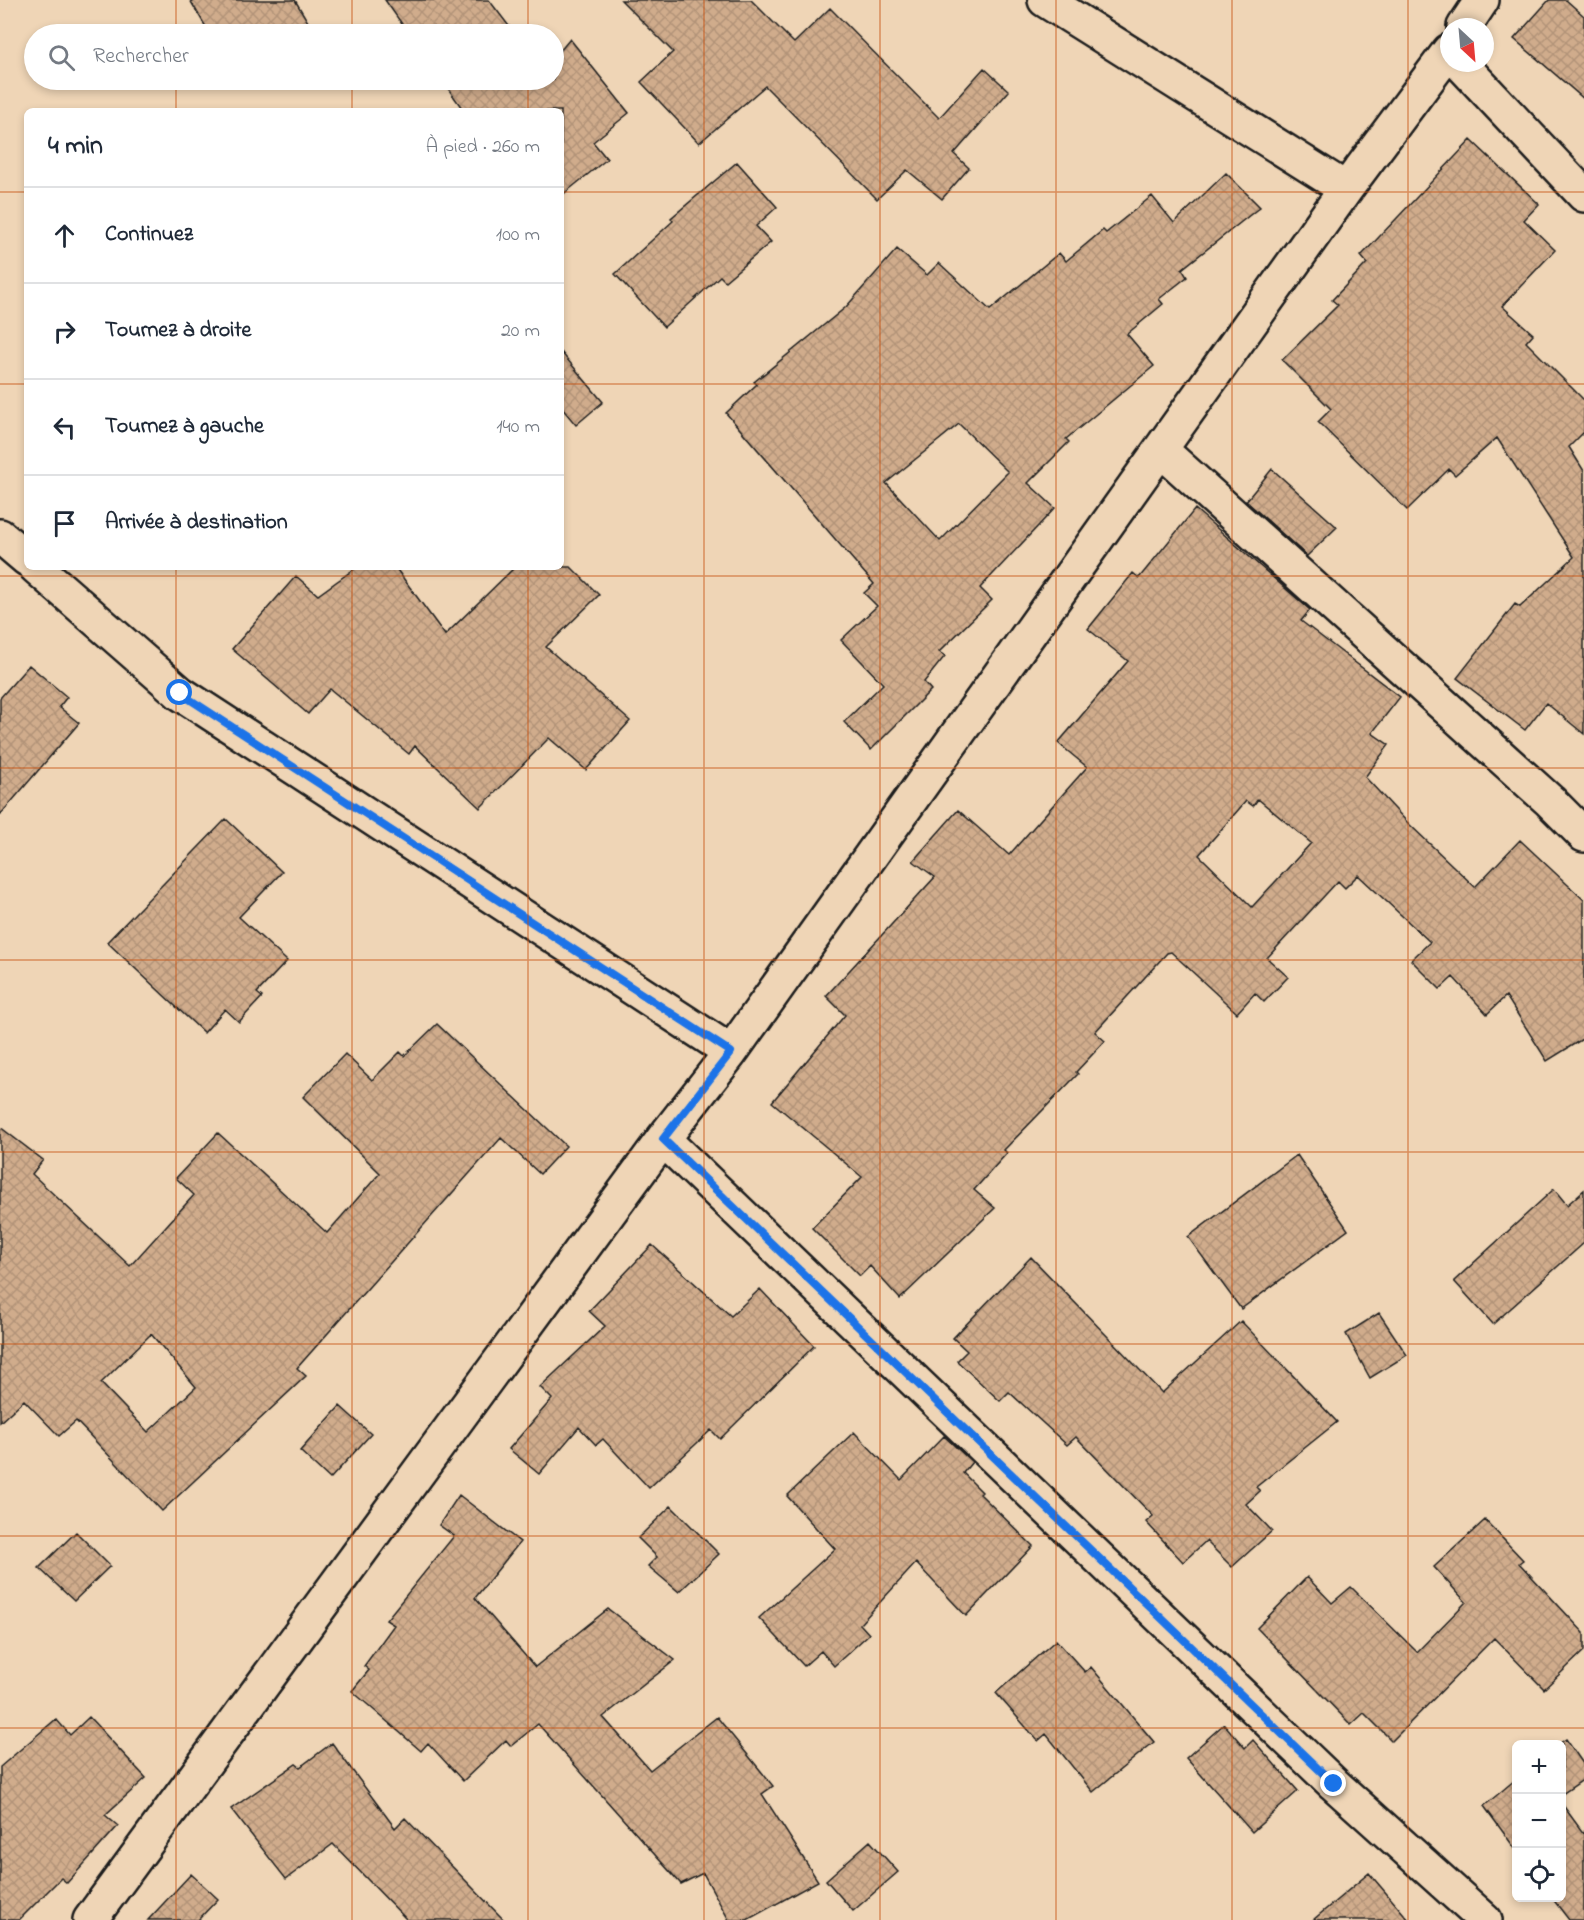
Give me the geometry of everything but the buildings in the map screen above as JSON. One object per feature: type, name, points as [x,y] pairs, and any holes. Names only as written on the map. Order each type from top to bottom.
[{"type":"street","points":[[1045,0],[1346,189]]},
{"type":"street","points":[[1470,18],[1482,0]]},
{"type":"street","points":[[90,1920],[663,1139],[731,1052],[1346,189],[1440,63]]},
{"type":"street","points":[[1468,72],[1584,195]]},
{"type":"street","points":[[1161,450],[1550,801],[1584,835]]},
{"type":"street","points":[[0,536],[24,556]]},
{"type":"street","points":[[39,570],[180,693],[731,1052]]},
{"type":"street","points":[[663,1139],[1334,1784],[1485,1920]]},
{"type":"route","points":[[180,693],[731,1052],[663,1139],[1334,1784]]}]
